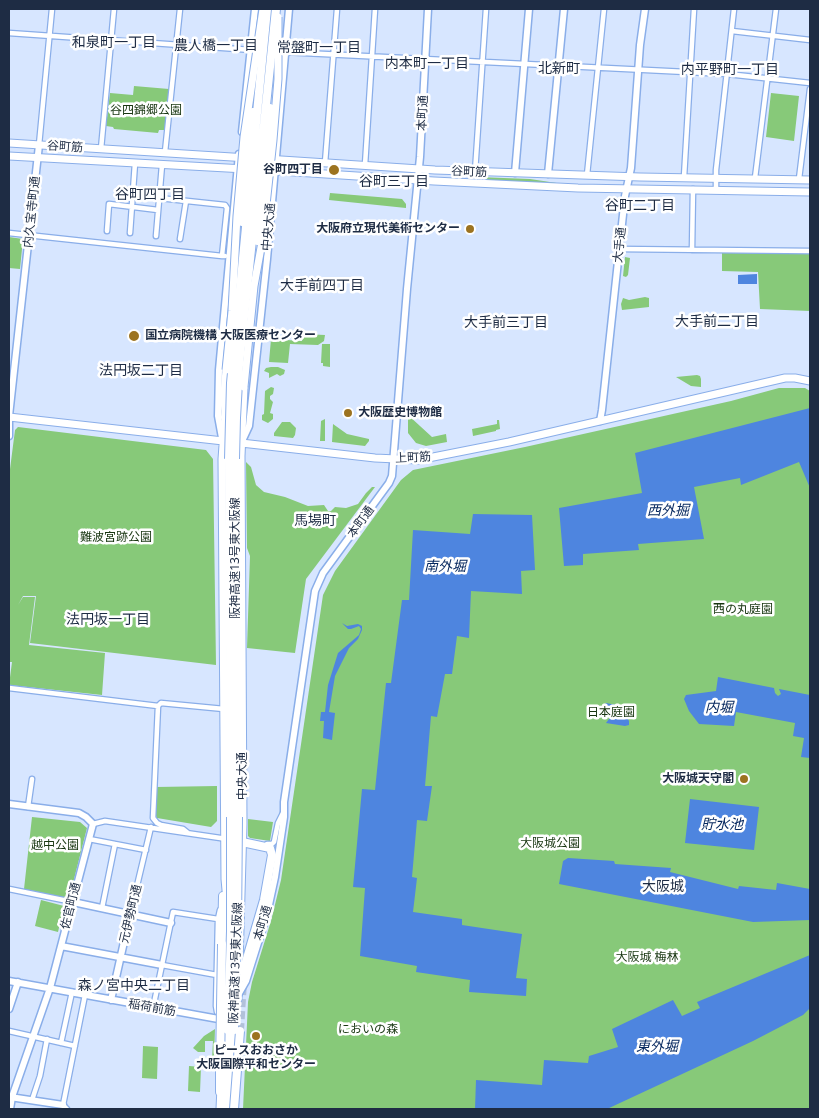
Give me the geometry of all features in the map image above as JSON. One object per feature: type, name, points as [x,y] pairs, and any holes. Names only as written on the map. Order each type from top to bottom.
[{"type":"highway","name":"阪神高速13号東大阪線","points":[[233,1109],[237,929],[233,488],[238,380],[268,48],[267,9]]},
{"type":"highway","name":"阪神高速13号東大阪線","points":[[268,48],[277,9]]},
{"type":"highway","points":[[225,417],[229,395],[229,371],[249,148],[268,48]]},
{"type":"highway","points":[[254,286],[268,131],[268,48]]},
{"type":"highway","name":"阪神高速13号東大阪線","points":[[224,1109],[231,912],[234,740]]},
{"type":"highway","points":[[242,842],[270,848],[272,855],[261,911],[245,965],[244,978]]},
{"type":"highway","points":[[220,1109],[223,896]]},
{"type":"highway","points":[[233,1109],[240,1031]]},
{"type":"main road","points":[[229,371],[237,216],[244,137],[263,9]]},
{"type":"main road","name":"中央大通","points":[[233,1109],[239,995],[243,824],[241,443],[244,387],[254,286],[262,242],[273,140],[278,79],[277,9]]},
{"type":"main road","name":"谷町筋","points":[[9,144],[475,172],[810,180]]},
{"type":"main road","name":"谷町筋","points":[[9,156],[418,180],[627,188],[810,192]]},
{"type":"main road","name":"上町筋","points":[[9,417],[394,460],[418,460],[509,442],[785,378],[810,381]]},
{"type":"main road","name":"中央大通","points":[[220,1109],[227,1009],[229,944],[226,879],[222,468],[225,417]]},
{"type":"street","name":"内久宝寺町通","points":[[9,436],[12,356],[29,236],[52,9]]},
{"type":"street","points":[[101,149],[114,9]]},
{"type":"street","points":[[165,152],[180,9]]},
{"type":"street","name":"中央大通","points":[[223,440],[218,416],[218,392],[226,256],[255,9]]},
{"type":"street","name":"中央大通","points":[[241,443],[249,426],[289,9]]},
{"type":"street","points":[[325,163],[337,9]]},
{"type":"street","points":[[365,165],[375,9]]},
{"type":"street","name":"本町通","points":[[225,1020],[246,981],[267,914],[278,864],[283,813],[315,591],[324,573],[389,483],[392,476],[419,169],[428,9]]},
{"type":"street","points":[[475,172],[486,9]]},
{"type":"street","points":[[515,173],[529,9]]},
{"type":"street","points":[[548,174],[564,9]]},
{"type":"street","points":[[587,175],[604,9]]},
{"type":"street","name":"大手通","points":[[600,421],[629,176],[645,9]]},
{"type":"street","points":[[684,177],[694,9]]},
{"type":"street","points":[[716,190],[734,9]]},
{"type":"street","points":[[755,178],[776,9]]},
{"type":"street","points":[[732,31],[810,40]]},
{"type":"street","points":[[9,33],[285,52],[727,74],[810,83]]},
{"type":"street","points":[[799,179],[810,89]]},
{"type":"street","points":[[130,233],[135,163]]},
{"type":"street","points":[[156,236],[162,165]]},
{"type":"street","points":[[692,250],[693,189]]},
{"type":"street","points":[[9,233],[226,256],[227,206],[159,198]]},
{"type":"street","points":[[180,239],[186,201]]},
{"type":"street","points":[[107,231],[109,204],[158,210]]},
{"type":"street","points":[[619,249],[810,251]]},
{"type":"street","points":[[9,688],[158,706],[161,703],[224,710]]},
{"type":"street","points":[[158,706],[154,818],[161,825],[184,829],[188,833]]},
{"type":"street","points":[[28,807],[32,779]]},
{"type":"street","points":[[9,804],[79,813],[93,824],[106,821],[242,842],[273,844],[278,823],[283,813]]},
{"type":"street","name":"佐官町通","points":[[10,1109],[10,1097],[50,988],[93,824]]},
{"type":"street","name":"元伊勢町通","points":[[111,1000],[151,827]]},
{"type":"street","points":[[89,839],[146,850]]},
{"type":"street","points":[[102,908],[115,844]]},
{"type":"street","name":"中央大通","points":[[225,1020],[217,1012],[217,975],[218,919],[226,879]]},
{"type":"street","points":[[9,889],[171,922]]},
{"type":"street","points":[[152,1008],[173,912],[218,919]]},
{"type":"street","points":[[61,946],[217,975]]},
{"type":"street","name":"稲荷前筋","points":[[9,981],[237,1022]]},
{"type":"street","points":[[9,1009],[18,982]]},
{"type":"street","points":[[61,1043],[72,992]]},
{"type":"street","points":[[10,1097],[65,1107],[85,995]]},
{"type":"street","points":[[9,1030],[75,1046]]},
{"type":"street","points":[[32,1100],[40,1076],[47,1039]]},
{"type":"green space","name":"谷四錦郷公園","points":[[134,86],[169,89],[165,130],[159,130],[158,133],[114,129],[113,127],[106,126],[110,93],[133,95]]},
{"type":"green space","points":[[771,93],[799,96],[794,141],[766,137]]},
{"type":"green space","points":[[477,177],[530,179],[563,184],[483,180],[477,179]]},
{"type":"green space","points":[[330,193],[402,199],[406,204],[406,208],[329,200]]},
{"type":"green space","points":[[9,237],[23,239],[20,269],[9,268]]},
{"type":"green space","points":[[722,253],[810,254],[810,311],[760,309],[758,272],[722,271]]},
{"type":"green space","points":[[625,257],[630,258],[628,275],[626,277],[623,276]]},
{"type":"green space","points":[[623,298],[629,300],[649,298],[649,307],[622,310]]},
{"type":"green space","points":[[303,334],[325,335],[324,341],[318,345],[290,344],[288,363],[269,362],[271,339],[302,341]]},
{"type":"green space","points":[[322,344],[330,344],[330,367],[323,366],[323,363],[321,363]]},
{"type":"green space","points":[[271,367],[285,370],[284,374],[280,376],[277,374],[269,378],[269,373],[264,371],[266,368]]},
{"type":"green space","points":[[697,375],[701,379],[701,387],[691,386],[676,377]]},
{"type":"green space","points":[[271,387],[274,388],[273,394],[270,396],[273,402],[270,413],[273,414],[273,419],[268,423],[262,420],[262,415],[264,414],[265,391]]},
{"type":"green space","name":"大阪城公園","points":[[779,388],[805,388],[810,391],[810,1109],[243,1109],[248,1002],[281,880],[323,595],[335,571],[401,480],[413,470],[731,401]]},
{"type":"green space","points":[[408,415],[432,437],[446,434],[447,442],[426,446],[416,443],[408,433]]},
{"type":"green space","points":[[325,419],[325,441],[320,441],[321,421]]},
{"type":"green space","points":[[497,420],[499,420],[500,429],[473,436],[472,429],[497,424]]},
{"type":"green space","points":[[282,422],[290,422],[296,428],[293,438],[274,436]]},
{"type":"green space","points":[[333,424],[347,434],[369,439],[369,441],[365,446],[332,442]]},
{"type":"green space","name":"難波宮跡公園","points":[[18,427],[206,450],[213,459],[216,665],[30,643],[36,596],[23,596],[18,605],[23,597],[35,597],[29,645],[105,653],[102,695],[9,685],[12,662],[9,662],[9,477],[15,430]]},
{"type":"green space","points":[[246,462],[251,467],[256,485],[264,492],[285,497],[308,506],[324,505],[328,511],[335,507],[346,508],[358,504],[372,487],[375,487],[306,579],[295,653],[247,648],[250,556],[247,548]]},
{"type":"green space","points":[[217,786],[217,821],[211,827],[157,818],[155,814],[156,787]]},
{"type":"green space","name":"越中公園","points":[[32,817],[80,822],[87,828],[70,895],[65,898],[24,889]]},
{"type":"green space","points":[[248,819],[273,822],[270,841],[250,838],[248,836]]},
{"type":"green space","points":[[41,900],[64,906],[58,932],[35,926]]},
{"type":"green space","points":[[215,1029],[214,1059],[212,1059],[213,1041],[205,1041],[205,1052],[198,1052],[193,1048],[204,1036]]},
{"type":"green space","points":[[143,1046],[158,1047],[157,1079],[142,1078]]},
{"type":"green space","points":[[189,1066],[201,1067],[200,1092],[188,1091]]},
{"type":"water","points":[[757,274],[757,284],[738,284],[738,275]]},
{"type":"water","name":"西外掘","points":[[810,408],[810,488],[799,462],[741,485],[740,478],[694,487],[704,539],[638,544],[639,550],[583,554],[583,565],[564,566],[559,508],[642,493],[635,453]]},
{"type":"water","name":"南外堀","points":[[473,514],[532,515],[535,570],[521,571],[522,594],[471,591],[469,638],[457,636],[452,674],[445,674],[437,717],[431,716],[425,786],[432,786],[427,821],[417,820],[412,877],[417,878],[413,912],[462,919],[462,925],[522,934],[516,978],[527,979],[526,996],[469,992],[470,980],[416,972],[417,966],[360,956],[365,888],[353,887],[362,789],[375,790],[386,683],[391,683],[402,600],[409,600],[413,530],[470,534]]},
{"type":"water","points":[[342,623],[347,626],[358,624],[362,626],[362,630],[358,639],[349,648],[335,676],[329,712],[335,713],[332,740],[323,738],[324,721],[320,721],[321,712],[325,712],[328,685],[338,653],[359,635],[361,629],[359,626],[348,629]]},
{"type":"water","name":"内堀","points":[[718,677],[774,688],[778,696],[781,694],[779,689],[810,695],[810,758],[801,757],[804,738],[793,736],[795,723],[736,712],[734,726],[699,724],[689,711],[684,699],[686,695],[716,691]]},
{"type":"water","points":[[606,703],[621,706],[619,712],[621,715],[625,714],[629,725],[606,723],[612,715],[610,711],[603,712],[601,710],[602,706]]},
{"type":"water","name":"貯水池","points":[[690,799],[759,807],[754,850],[685,843]]},
{"type":"water","points":[[568,858],[671,868],[670,872],[738,889],[739,886],[776,890],[777,883],[810,889],[810,920],[753,922],[559,884],[563,861]]},
{"type":"water","name":"東外堀","points":[[810,955],[810,1008],[803,1015],[753,1041],[607,1109],[475,1109],[476,1080],[542,1085],[544,1060],[588,1063],[589,1056],[618,1047],[612,1029],[673,1000],[682,1016],[700,1008],[697,1002]]},
{"type":"tunnel","points":[[240,1031],[243,982]]},
{"type":"place","name":"谷町四丁目","points":[[334,170]]},
{"type":"place","name":"大阪府立現代美術センター","points":[[470,229]]},
{"type":"place","name":"国立病院機構 大阪医療センター","points":[[134,336]]},
{"type":"place","name":"大阪歴史博物館","points":[[348,413]]},
{"type":"place","name":"大阪城天守閣","points":[[744,779]]},
{"type":"place","name":"ピースおおさか 大阪国際平和センター","points":[[256,1036]]},
{"type":"district","name":"和泉町一丁目","points":[[114,43]]},
{"type":"district","name":"農人橋一丁目","points":[[216,46]]},
{"type":"district","name":"常盤町一丁目","points":[[319,48]]},
{"type":"district","name":"内本町一丁目","points":[[427,64]]},
{"type":"district","name":"北新町","points":[[559,69]]},
{"type":"district","name":"内平野町一丁目","points":[[730,70]]},
{"type":"district","name":"谷町三丁目","points":[[394,182]]},
{"type":"district","name":"谷町四丁目","points":[[150,195]]},
{"type":"district","name":"谷町二丁目","points":[[640,206]]},
{"type":"district","name":"大手前四丁目","points":[[322,286]]},
{"type":"district","name":"大手前二丁目","points":[[717,322]]},
{"type":"district","name":"大手前三丁目","points":[[506,323]]},
{"type":"district","name":"法円坂二丁目","points":[[141,371]]},
{"type":"district","name":"馬場町","points":[[315,521]]},
{"type":"district","name":"法円坂一丁目","points":[[108,620]]},
{"type":"district","name":"大阪城","points":[[663,887]]},
{"type":"district","name":"森ノ宮中央二丁目","points":[[134,986]]},
{"type":"park label","name":"西の丸庭園","points":[[743,610]]},
{"type":"park label","name":"日本庭園","points":[[611,713]]},
{"type":"park label","name":"大阪城 梅林","points":[[647,958]]},
{"type":"park label","name":"においの森","points":[[368,1030]]}]
